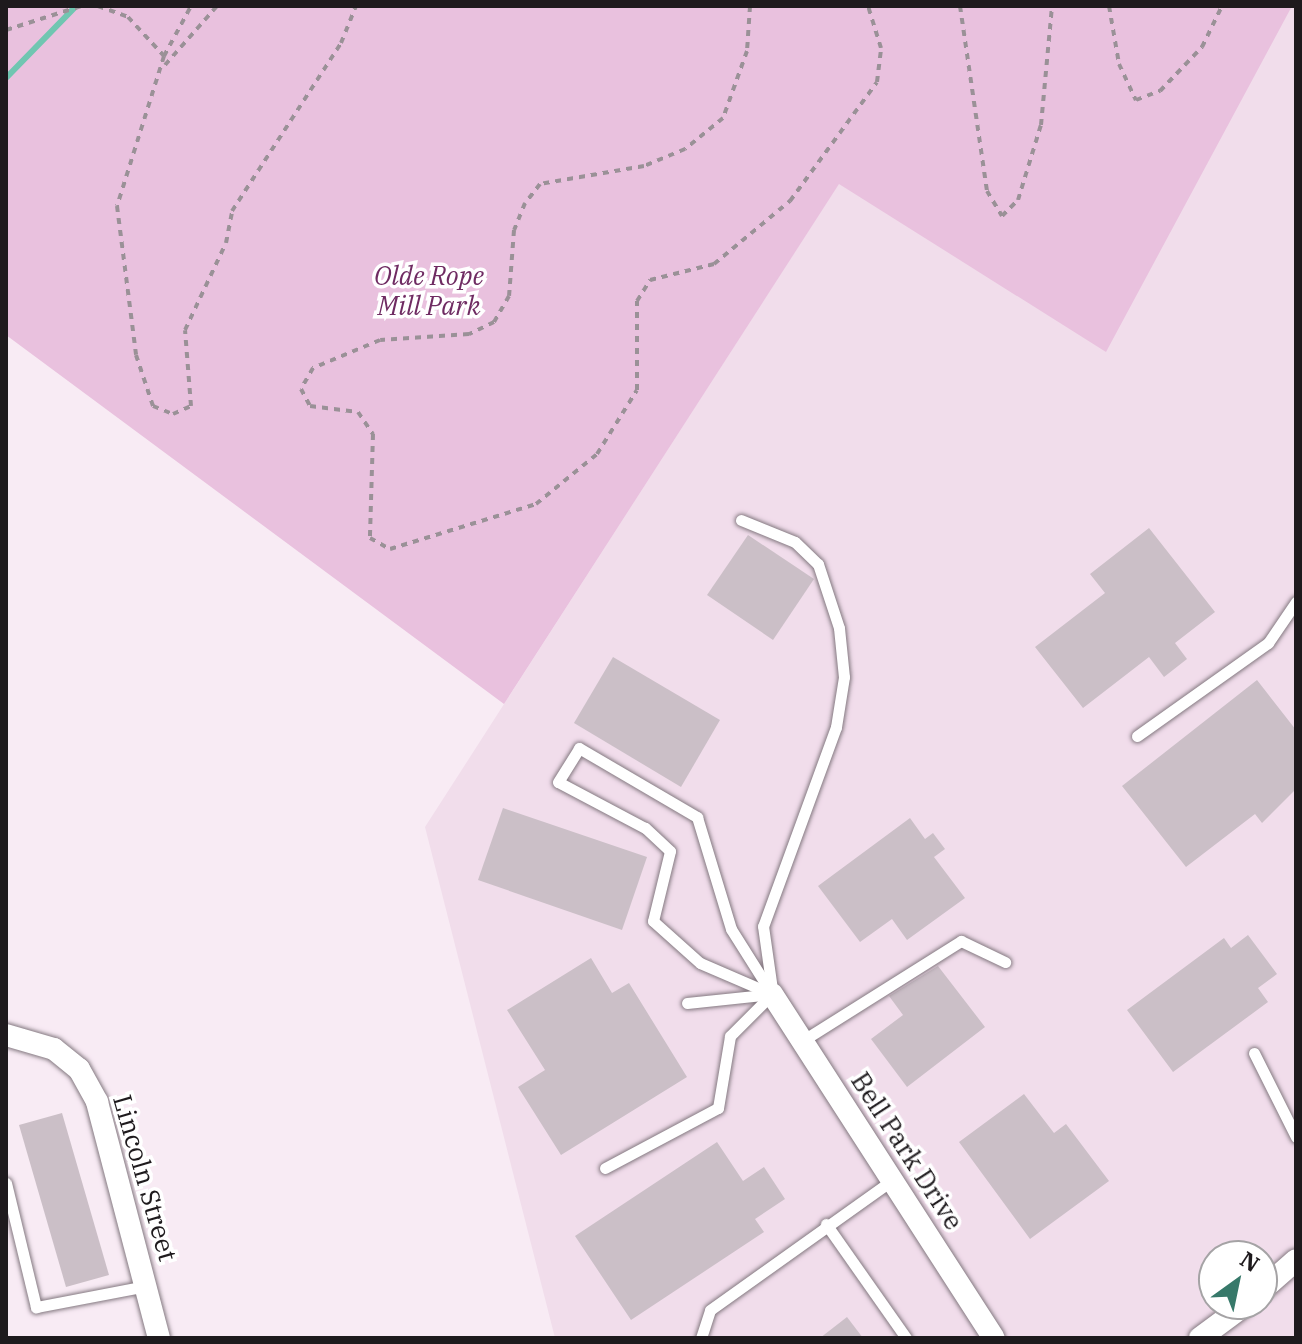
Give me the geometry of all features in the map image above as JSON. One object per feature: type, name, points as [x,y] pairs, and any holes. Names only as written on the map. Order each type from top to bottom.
[{"type":"street","name":"Bell Park Drive","points":[[772,994],[994,1338]]},
{"type":"street","name":"Lincoln Street","points":[[6,1035],[54,1049],[79,1069],[97,1102],[159,1338]]},
{"type":"street","points":[[1278,1276],[1296,1260]]},
{"type":"street","points":[[1200,1338],[1224,1320]]},
{"type":"lane","points":[[741,520],[795,542],[818,564],[839,628],[844,677],[836,727],[763,926],[772,994]]},
{"type":"lane","points":[[1137,736],[1268,643],[1296,602]]},
{"type":"lane","points":[[579,748],[697,817],[731,929],[772,994],[700,963],[653,921],[670,851],[645,828],[558,782],[579,748]]},
{"type":"lane","points":[[802,1041],[961,941],[1005,962]]},
{"type":"lane","points":[[687,1003],[772,994]]},
{"type":"lane","points":[[605,1168],[718,1108],[730,1036],[772,994]]},
{"type":"lane","points":[[1254,1053],[1296,1137]]},
{"type":"lane","points":[[701,1338],[710,1310],[826,1224],[892,1180]]},
{"type":"lane","points":[[6,1183],[36,1307],[146,1286]]},
{"type":"lane","points":[[826,1224],[906,1338]]},
{"type":"path","points":[[6,30],[81,6]]},
{"type":"path","points":[[98,6],[128,17],[164,56]]},
{"type":"path","points":[[191,6],[164,56],[117,206],[136,355],[153,406],[173,414],[191,406],[185,330],[226,243],[232,211],[341,43],[356,6]]},
{"type":"path","points":[[163,67],[217,6]]},
{"type":"path","points":[[750,6],[747,51],[723,118],[685,149],[644,166],[540,184],[525,203],[514,230],[509,296],[494,322],[469,334],[380,340],[313,368],[301,389],[310,406],[358,412],[373,434],[370,538],[390,549],[536,504],[597,454],[637,390],[637,301],[650,280],[714,264],[790,201],[877,82],[881,48],[868,6]]},
{"type":"path","points":[[960,6],[987,191],[1002,216],[1018,200],[1041,125],[1052,6]]},
{"type":"path","points":[[1109,6],[1119,64],[1136,100],[1160,91],[1202,47],[1222,6]]},
{"type":"shaded area","points":[[953,6],[1296,6],[1296,1338],[555,1338],[425,827]]},
{"type":"green space","name":"Olde Rope Mill Park","points":[[6,6],[1292,6],[1106,352],[839,184],[504,704],[6,335]]},
{"type":"building","points":[[1149,528],[1215,612],[1175,643],[1187,659],[1164,677],[1149,657],[1083,708],[1035,647],[1105,593],[1090,574]]},
{"type":"building","points":[[748,535],[814,579],[773,640],[707,595]]},
{"type":"building","points":[[613,657],[720,720],[681,787],[574,723]]},
{"type":"building","points":[[1257,680],[1296,730],[1296,789],[1262,823],[1255,814],[1186,867],[1122,786]]},
{"type":"building","points":[[503,808],[647,857],[622,930],[478,880]]},
{"type":"building","points":[[910,818],[925,839],[933,833],[945,849],[934,857],[965,898],[907,940],[892,919],[860,942],[818,886]]},
{"type":"building","points":[[1248,935],[1277,974],[1258,988],[1268,1002],[1173,1072],[1127,1010],[1224,938],[1231,948]]},
{"type":"building","points":[[591,958],[612,993],[629,983],[687,1077],[561,1155],[518,1087],[545,1070],[507,1010]]},
{"type":"building","points":[[938,966],[985,1027],[907,1087],[871,1039],[903,1015],[889,996]]},
{"type":"building","points":[[1024,1094],[1054,1133],[1066,1124],[1109,1181],[1030,1239],[959,1142]]},
{"type":"building","points":[[62,1113],[109,1275],[66,1287],[19,1125]]},
{"type":"building","points":[[717,1142],[743,1181],[764,1167],[785,1199],[755,1219],[764,1232],[631,1320],[575,1236]]},
{"type":"building","points":[[847,1317],[863,1338],[820,1338]]},
{"type":"waterway","points":[[6,78],[76,6]]}]
